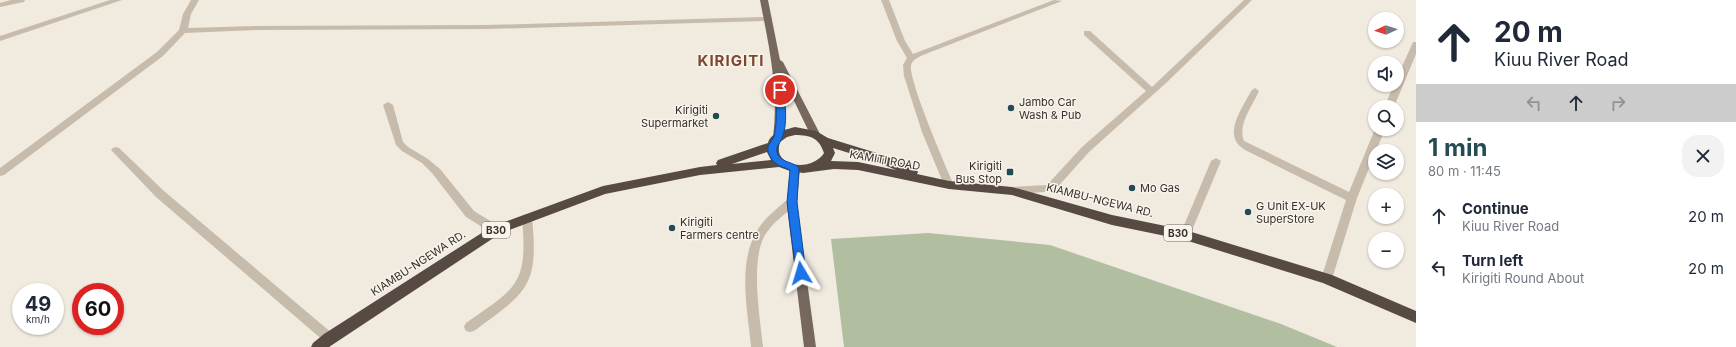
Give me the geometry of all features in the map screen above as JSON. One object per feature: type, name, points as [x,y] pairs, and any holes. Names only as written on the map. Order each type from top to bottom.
[{"type":"highway","name":"B30","points":[[700,171],[775,142],[783,134],[795,131],[819,138]]},
{"type":"highway","points":[[815,168],[821,165],[829,156],[829,151],[819,138]]},
{"type":"highway","name":"KAMITI ROAD","points":[[819,138],[880,158],[931,182]]},
{"type":"highway","points":[[775,142],[773,152],[781,163]]},
{"type":"highway","name":"B30","points":[[700,171],[781,163],[794,168],[815,168]]},
{"type":"highway","name":"KAMITI ROAD","points":[[815,168],[858,166],[931,182]]},
{"type":"highway","name":"KIAMBU-NGEWA RD.","points":[[318,347],[329,338],[496,230],[603,190],[700,171]]},
{"type":"highway","name":"KIAMBU-NGEWA RD.","points":[[931,182],[1012,191],[1112,220],[1185,235],[1326,279],[1416,317]]},
{"type":"main road","points":[[764,0],[775,52],[781,106],[775,142]]},
{"type":"main road","points":[[775,52],[819,138]]},
{"type":"main road","points":[[794,168],[792,202],[793,215],[810,347]]},
{"type":"street","points":[[0,5],[21,0]]},
{"type":"street","points":[[0,38],[118,0]]},
{"type":"street","points":[[0,173],[160,54],[183,31],[187,14],[195,0]]},
{"type":"street","points":[[885,0],[901,40],[911,58]]},
{"type":"street","points":[[1012,191],[1050,188],[1064,170],[1097,138],[1151,91],[1248,0]]},
{"type":"street","points":[[949,185],[927,132],[908,76],[907,66],[911,58],[920,53],[1058,1]]},
{"type":"street","points":[[183,31],[256,28],[487,27],[768,19]]},
{"type":"street","points":[[1086,33],[1151,91]]},
{"type":"street","points":[[1392,100],[1416,44]]},
{"type":"street","points":[[1255,91],[1238,127],[1238,137],[1240,143],[1352,198]]},
{"type":"street","points":[[388,105],[399,143],[405,149],[425,161],[436,172],[470,214],[496,230]]},
{"type":"street","points":[[1326,279],[1352,198],[1377,136]]},
{"type":"street","points":[[116,150],[165,198],[329,338]]},
{"type":"street","points":[[1185,235],[1216,161]]},
{"type":"street","points":[[757,347],[752,267],[757,240],[768,224],[792,202]]},
{"type":"street","points":[[470,327],[512,296],[520,287],[524,278],[528,258],[529,244],[527,218]]},
{"type":"green space","points":[[928,233],[1050,245],[1281,324],[1337,347],[844,347],[831,239]]},
{"type":"place","name":"Jambo Car Wash & Pub","points":[[1011,108]]},
{"type":"place","name":"Kirigiti Supermarket","points":[[716,116]]},
{"type":"place","name":"Kirigiti Bus Stop","points":[[1010,172]]},
{"type":"place","name":"Mo Gas","points":[[1132,188]]},
{"type":"place","name":"G Unit EX-UK SuperStore","points":[[1248,212]]},
{"type":"place","name":"Kirigiti Farmers centre","points":[[672,228]]},
{"type":"district","name":"KIRIGITI","points":[[731,61]]},
{"type":"route","points":[[780,90],[780,124],[778,137],[772,146],[776,158],[781,163],[794,168],[792,202],[801,273]]}]
